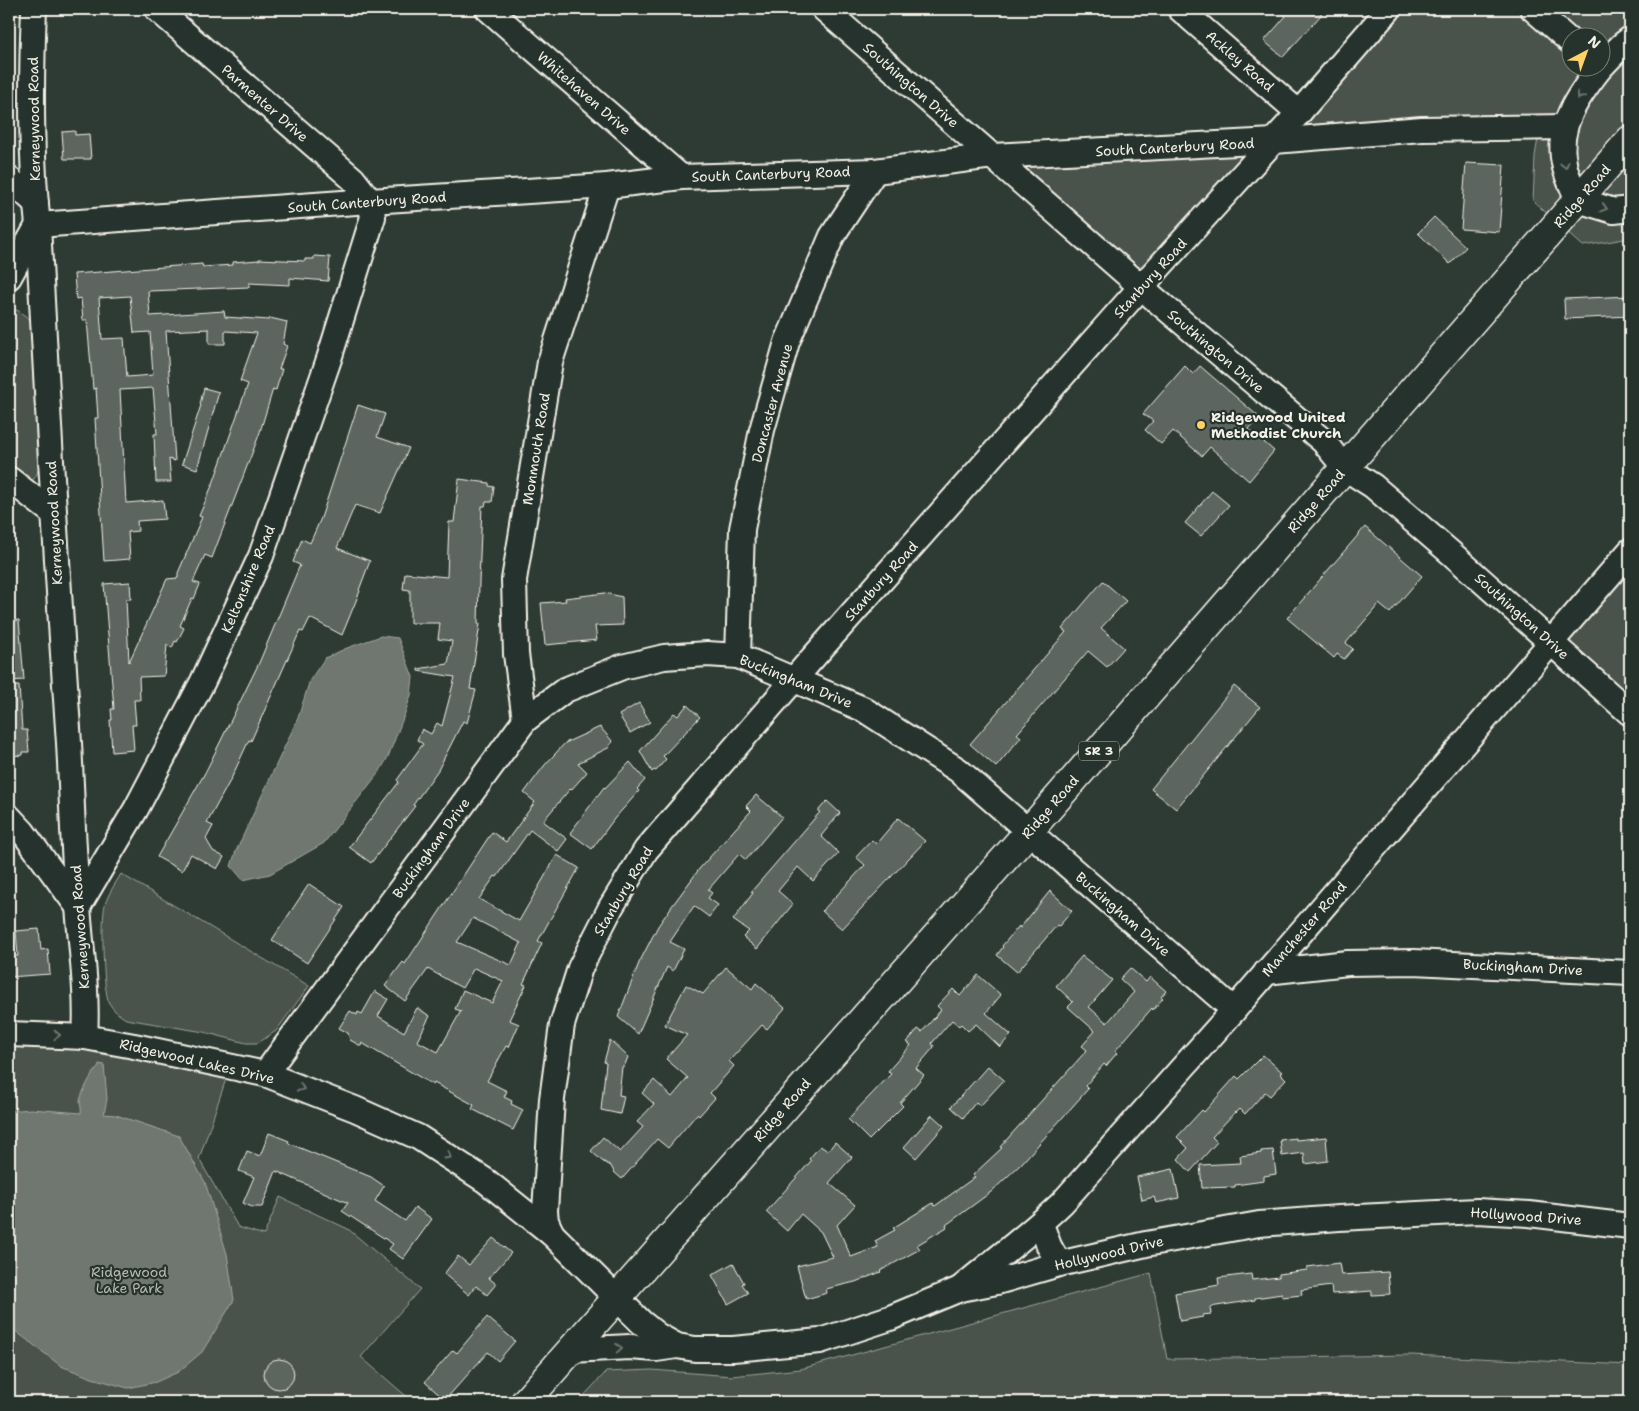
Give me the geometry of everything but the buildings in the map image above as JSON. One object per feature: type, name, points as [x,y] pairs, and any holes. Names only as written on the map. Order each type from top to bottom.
[{"type":"main road","name":"Ridge Road","points":[[525,1402],[1029,832],[1630,140]]},
{"type":"street","name":"Kerneywood Road","points":[[34,9],[31,85],[37,214],[53,513],[85,998],[85,1037]]},
{"type":"street","name":"Parmenter Drive","points":[[157,9],[353,179],[370,201]]},
{"type":"street","name":"Whitehaven Drive","points":[[488,9],[681,177]]},
{"type":"street","name":"Southington Drive","points":[[824,9],[1141,288],[1323,441],[1345,468],[1373,486],[1630,713]]},
{"type":"street","name":"Ackley Road","points":[[1180,9],[1299,113]]},
{"type":"street","name":"Stanbury Road","points":[[552,1234],[546,1221],[545,1211],[552,1099],[562,1025],[580,968],[611,907],[646,850],[1141,288],[1299,113],[1388,9]]},
{"type":"street","points":[[1533,9],[1562,34]]},
{"type":"street","points":[[1612,54],[1630,39]]},
{"type":"street","points":[[1592,78],[1578,97],[1564,127],[1562,149],[1564,166],[1578,200],[1614,211],[1630,209]]},
{"type":"street","name":"South Canterbury Road","points":[[37,214],[370,201],[607,186],[681,177],[875,171],[993,156],[1274,141],[1422,129],[1564,127]]},
{"type":"street","name":"Doncaster Avenue","points":[[738,656],[742,529],[762,430],[787,342],[832,236],[875,171]]},
{"type":"street","points":[[9,179],[37,214],[9,277]]},
{"type":"street","name":"Monmouth Road","points":[[524,720],[516,654],[514,580],[550,362],[607,186]]},
{"type":"street","name":"Keltonshire Road","points":[[78,907],[136,809],[203,681],[261,556],[329,359],[373,217],[370,201]]},
{"type":"street","points":[[9,479],[53,513]]},
{"type":"street","name":"Manchester Road","points":[[960,1289],[1040,1224],[1062,1203],[1234,1010],[1630,551]]},
{"type":"street","name":"Buckingham Drive","points":[[264,1074],[524,720],[565,690],[622,667],[664,657],[707,654],[738,656],[863,710],[958,770],[1234,1010]]},
{"type":"street","points":[[9,817],[23,832],[78,907]]},
{"type":"street","name":"Buckingham Drive","points":[[1266,972],[1348,963],[1414,962],[1630,973]]},
{"type":"street","name":"Ridgewood Lakes Drive","points":[[9,1034],[85,1037],[264,1074],[355,1108],[418,1138],[486,1181],[552,1234],[616,1298]]},
{"type":"street","name":"Hollywood Drive","points":[[616,1298],[657,1335],[677,1346],[695,1349],[733,1349],[820,1341],[860,1329],[960,1289],[997,1282],[1059,1264],[1146,1244],[1200,1233],[1260,1224],[1477,1211],[1529,1214],[1630,1226]]},
{"type":"street","points":[[1040,1224],[1059,1264]]},
{"type":"street","points":[[570,1350],[630,1347],[656,1349],[677,1346]]},
{"type":"green space","points":[[1389,9],[1630,9],[1630,238],[1583,246],[1533,201],[1535,156],[1540,127],[1274,141]]},
{"type":"green space","points":[[1274,141],[1141,287],[993,156]]},
{"type":"green space","points":[[17,310],[31,320],[40,463],[38,472],[32,481],[24,480],[9,467],[9,313]]},
{"type":"green space","points":[[1630,551],[1630,713],[1552,643]]},
{"type":"green space","points":[[121,874],[309,986],[276,1031],[258,1043],[246,1043],[204,1032],[126,1019],[114,1010],[109,1003],[105,984],[103,925],[106,901]]},
{"type":"green space","name":"Ridgewood Lake Park","points":[[9,1046],[91,1048],[228,1073],[199,1159],[238,1227],[264,1235],[280,1197],[348,1229],[420,1289],[361,1357],[413,1402],[9,1401]]},
{"type":"green space","points":[[1151,1273],[1167,1359],[1411,1355],[1630,1365],[1630,1402],[578,1402],[606,1372],[652,1370],[732,1376],[801,1369]]},
{"type":"shaded area","points":[[381,636],[398,638],[413,677],[411,695],[388,757],[380,771],[324,843],[270,874],[243,880],[231,866],[236,851],[298,718],[310,680],[325,658]]},
{"type":"shaded area","points":[[99,1064],[104,1065],[107,1099],[104,1114],[116,1115],[179,1136],[205,1182],[227,1254],[234,1300],[202,1352],[178,1372],[156,1382],[128,1388],[92,1378],[61,1366],[9,1326],[9,1111],[31,1109],[81,1113],[81,1098],[87,1083]]},
{"type":"place","name":"Ridgewood United Methodist Church","points":[[1201,425]]}]
